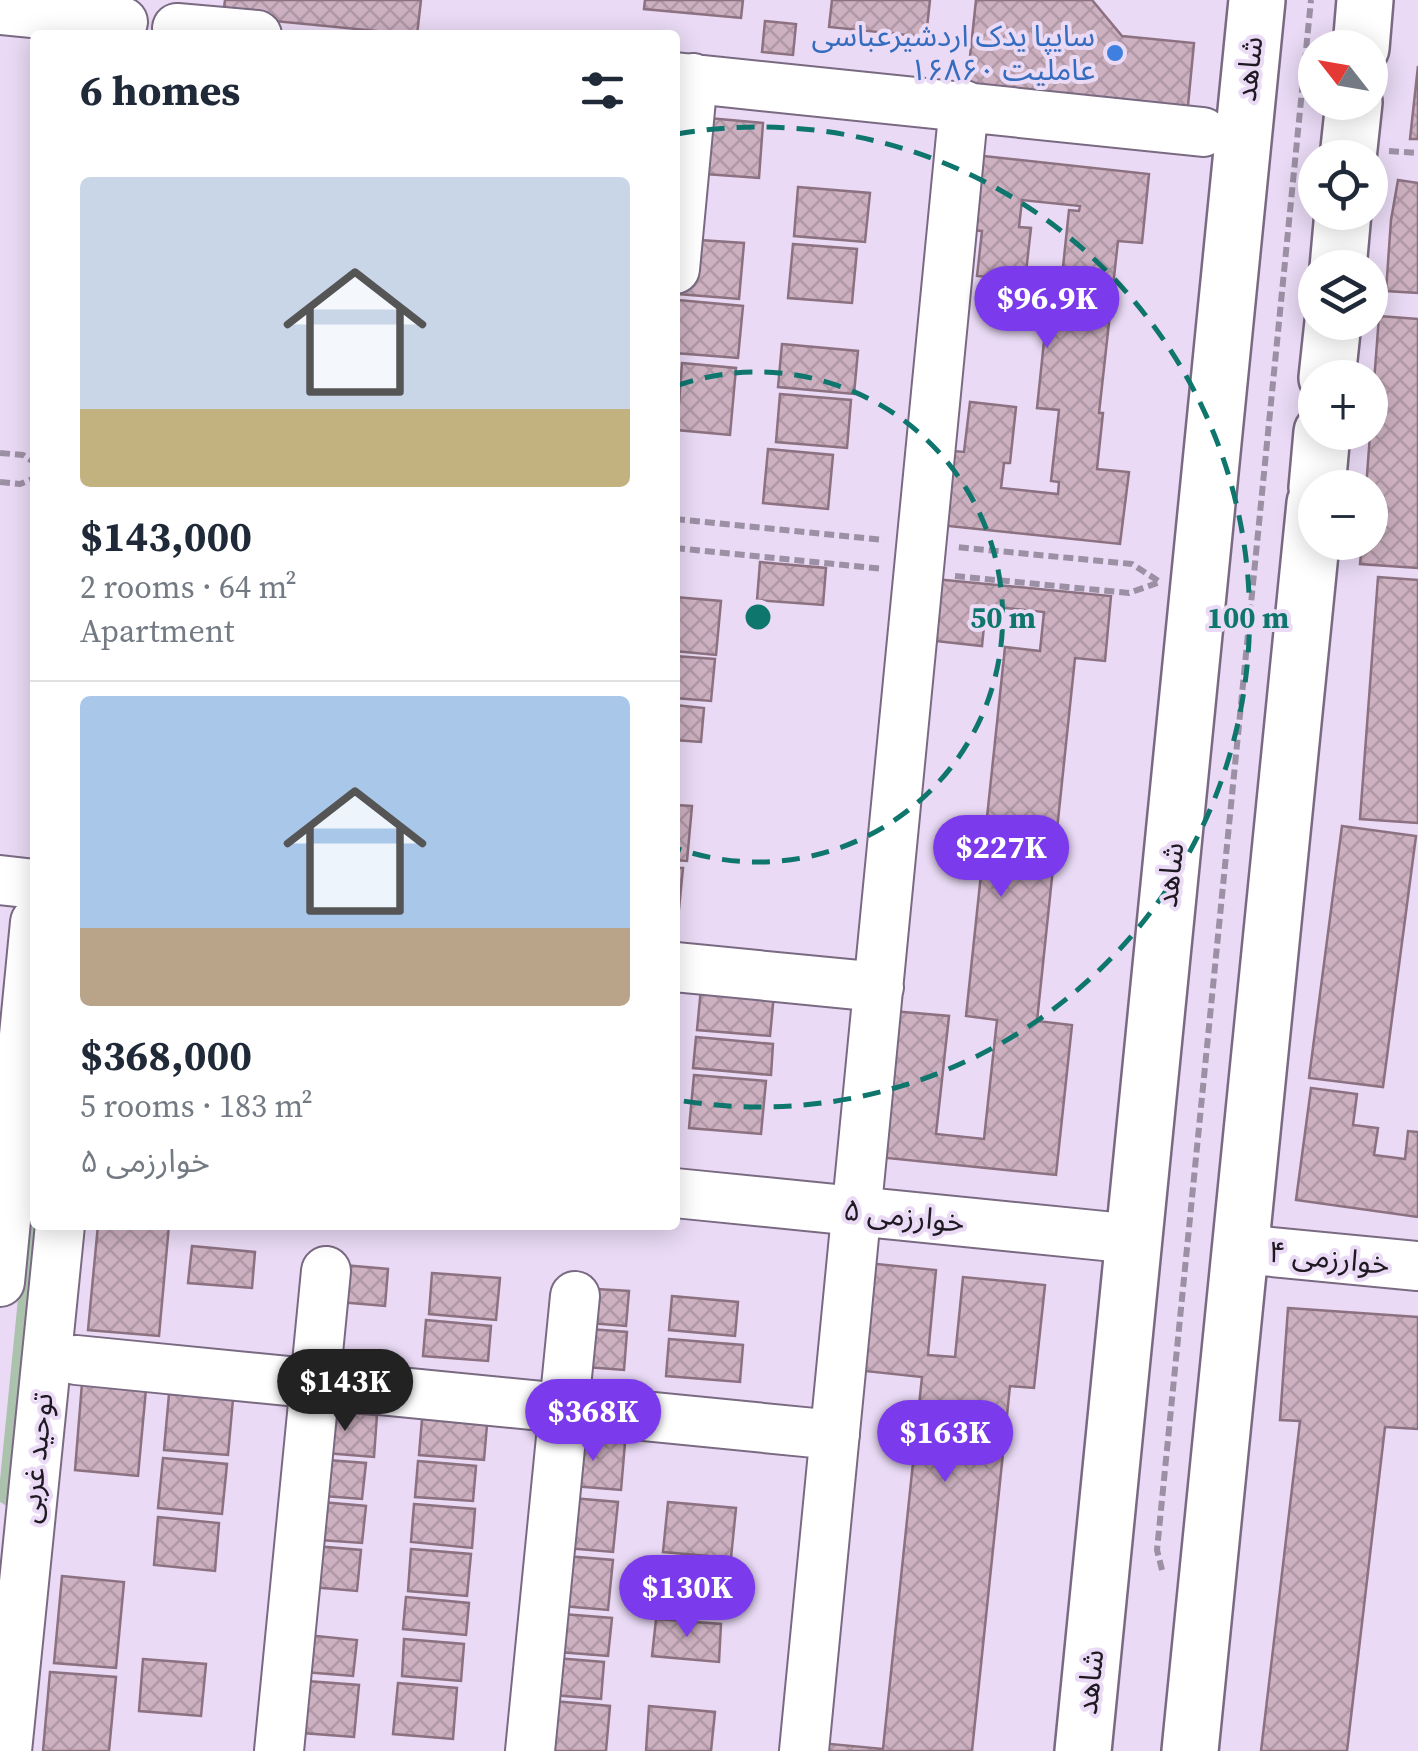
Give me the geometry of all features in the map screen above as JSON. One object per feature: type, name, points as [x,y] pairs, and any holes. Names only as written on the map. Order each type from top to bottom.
[{"type":"main road","name":"شاهد","points":[[1083,1751],[1256,7]]},
{"type":"main road","points":[[1190,1751],[1309,560]]},
{"type":"street","points":[[0,10],[124,19]]},
{"type":"street","points":[[178,21],[229,30]]},
{"type":"street","points":[[680,163],[684,78],[1203,132]]},
{"type":"street","points":[[804,1751],[964,106]]},
{"type":"street","points":[[0,880],[30,883]]},
{"type":"street","points":[[0,1282],[8,1127],[30,960]]},
{"type":"street","points":[[680,967],[879,987]]},
{"type":"street","name":"خوارزمی ۵","points":[[680,1193],[1134,1238]]},
{"type":"street","name":"توحید غربی","points":[[6,1745],[59,1230]]},
{"type":"street","name":"خوارزمی ۴","points":[[1241,1249],[1418,1266]]},
{"type":"street","points":[[279,1751],[326,1272]]},
{"type":"street","points":[[530,1751],[574,1296]]},
{"type":"street","points":[[76,1360],[835,1435]]},
{"type":"path","points":[[1164,1575],[1157,1550],[1311,0]]},
{"type":"path","points":[[1388,154],[1418,153]]},
{"type":"path","points":[[0,453],[23,455],[30,460]]},
{"type":"path","points":[[0,482],[20,484],[30,480]]},
{"type":"green space","points":[[30,1177],[30,1230],[39,1230],[10,1504],[0,1502]]},
{"type":"building","points":[[225,0],[421,0],[418,30],[366,30],[223,16]]},
{"type":"building","points":[[645,0],[743,0],[741,18],[644,9]]},
{"type":"building","points":[[832,0],[930,0],[926,37],[829,27]]},
{"type":"building","points":[[976,0],[1092,0],[1122,36],[1194,43],[1187,116],[966,94]]},
{"type":"building","points":[[765,21],[796,24],[793,55],[762,52]]},
{"type":"building","points":[[1418,66],[1418,139],[1410,139]]},
{"type":"building","points":[[697,117],[763,123],[759,178],[692,173]]},
{"type":"building","points":[[965,154],[1149,174],[1142,243],[1118,241],[1099,413],[1103,413],[1097,469],[1129,472],[1120,544],[929,524],[942,450],[964,452],[970,402],[1016,407],[1010,463],[1004,463],[1001,488],[1058,494],[1059,482],[1051,481],[1059,410],[1037,408],[1050,284],[1061,286],[1069,210],[1079,211],[1080,206],[1022,200],[1019,227],[1031,228],[1025,281],[977,276],[982,231],[959,229]]},
{"type":"building","points":[[1398,180],[1418,183],[1418,293],[1388,291],[1391,220]]},
{"type":"building","points":[[798,187],[870,193],[865,242],[794,236]]},
{"type":"building","points":[[684,239],[744,243],[739,299],[680,294]]},
{"type":"building","points":[[793,244],[857,249],[852,303],[788,298]]},
{"type":"building","points":[[680,300],[743,306],[738,358],[680,353]]},
{"type":"building","points":[[1388,317],[1418,319],[1418,568],[1360,564],[1360,560],[1388,560],[1388,470],[1367,470],[1369,450],[1388,450],[1388,360],[1376,360],[1377,340],[1388,340]]},
{"type":"building","points":[[782,344],[858,351],[854,394],[778,387]]},
{"type":"building","points":[[682,363],[736,368],[730,435],[680,430]]},
{"type":"building","points":[[780,394],[851,400],[847,448],[776,442]]},
{"type":"building","points":[[768,449],[833,455],[828,509],[763,503]]},
{"type":"building","points":[[760,562],[826,568],[823,605],[757,600]]},
{"type":"building","points":[[1378,577],[1418,580],[1418,823],[1360,819]]},
{"type":"building","points":[[924,578],[1111,596],[1105,661],[1075,658],[1037,1021],[1072,1025],[1056,1175],[867,1156],[882,1010],[949,1016],[936,1134],[984,1139],[997,1020],[966,1016],[1005,647],[1040,651],[1044,612],[986,606],[982,646],[917,639]]},
{"type":"building","points":[[680,597],[721,601],[716,655],[680,651]]},
{"type":"building","points":[[680,656],[715,659],[711,701],[680,698]]},
{"type":"building","points":[[680,706],[704,708],[701,742],[680,740]]},
{"type":"building","points":[[680,805],[692,806],[687,861],[680,860]]},
{"type":"building","points":[[1342,826],[1416,836],[1383,1087],[1309,1078]]},
{"type":"building","points":[[701,988],[774,994],[770,1036],[697,1030]]},
{"type":"building","points":[[696,1037],[773,1044],[771,1075],[693,1068]]},
{"type":"building","points":[[694,1075],[766,1081],[761,1134],[689,1128]]},
{"type":"building","points":[[1311,1088],[1357,1094],[1353,1125],[1378,1128],[1374,1155],[1405,1159],[1408,1131],[1418,1132],[1418,1217],[1296,1200]]},
{"type":"building","points":[[98,1230],[169,1230],[159,1336],[88,1330]]},
{"type":"building","points":[[192,1246],[255,1252],[252,1288],[188,1283]]},
{"type":"building","points":[[857,1262],[936,1270],[928,1355],[955,1357],[963,1277],[1045,1285],[1034,1388],[1010,1386],[972,1751],[809,1751],[810,1742],[883,1749],[922,1377],[846,1369]]},
{"type":"building","points":[[332,1264],[388,1269],[385,1306],[328,1301]]},
{"type":"building","points":[[432,1273],[500,1278],[496,1320],[429,1314]]},
{"type":"building","points":[[580,1288],[629,1291],[626,1326],[577,1322]]},
{"type":"building","points":[[672,1296],[738,1302],[735,1336],[669,1330]]},
{"type":"building","points":[[1288,1308],[1418,1317],[1418,1429],[1385,1427],[1347,1751],[1261,1751],[1300,1421],[1280,1420]]},
{"type":"building","points":[[426,1320],[491,1326],[488,1361],[423,1356]]},
{"type":"building","points":[[577,1328],[627,1332],[624,1370],[573,1366]]},
{"type":"building","points":[[669,1339],[743,1345],[740,1382],[666,1376]]},
{"type":"building","points":[[82,1383],[146,1389],[138,1476],[75,1470]]},
{"type":"building","points":[[169,1394],[233,1399],[228,1455],[164,1450]]},
{"type":"building","points":[[317,1410],[377,1415],[374,1457],[313,1452]]},
{"type":"building","points":[[422,1419],[487,1425],[484,1460],[419,1455]]},
{"type":"building","points":[[566,1438],[625,1443],[621,1490],[561,1485]]},
{"type":"building","points":[[163,1458],[227,1464],[222,1514],[158,1508]]},
{"type":"building","points":[[314,1459],[366,1463],[362,1499],[311,1495]]},
{"type":"building","points":[[418,1461],[476,1466],[473,1501],[415,1497]]},
{"type":"building","points":[[560,1497],[618,1502],[613,1552],[555,1547]]},
{"type":"building","points":[[310,1501],[366,1506],[362,1543],[306,1539]]},
{"type":"building","points":[[668,1502],[736,1508],[731,1558],[663,1552]]},
{"type":"building","points":[[414,1504],[475,1509],[472,1548],[411,1542]]},
{"type":"building","points":[[158,1517],[219,1523],[215,1571],[154,1565]]},
{"type":"building","points":[[304,1545],[361,1550],[357,1591],[300,1586]]},
{"type":"building","points":[[411,1549],[471,1554],[467,1596],[408,1591]]},
{"type":"building","points":[[555,1555],[613,1560],[608,1610],[551,1605]]},
{"type":"building","points":[[664,1558],[728,1563],[723,1618],[659,1613]]},
{"type":"building","points":[[62,1576],[124,1582],[116,1668],[54,1663]]},
{"type":"building","points":[[406,1597],[469,1603],[466,1635],[403,1629]]},
{"type":"building","points":[[550,1613],[612,1618],[608,1656],[546,1651]]},
{"type":"building","points":[[656,1619],[721,1624],[719,1662],[652,1656]]},
{"type":"building","points":[[296,1634],[357,1640],[353,1676],[292,1671]]},
{"type":"building","points":[[404,1639],[464,1644],[461,1681],[402,1676]]},
{"type":"building","points":[[543,1657],[604,1662],[601,1699],[540,1694]]},
{"type":"building","points":[[143,1659],[206,1664],[201,1716],[139,1711]]},
{"type":"building","points":[[50,1672],[116,1677],[109,1751],[43,1751]]},
{"type":"building","points":[[307,1681],[359,1685],[354,1737],[302,1733]]},
{"type":"building","points":[[398,1683],[457,1688],[453,1739],[393,1734]]},
{"type":"building","points":[[553,1701],[610,1706],[606,1751],[549,1751]]},
{"type":"building","points":[[649,1706],[715,1712],[711,1751],[646,1751]]},
{"type":"place","name":"سایپا یدک اردشیرعباسی عاملیت ۱۶۸۶۰","points":[[1115,53]]}]
